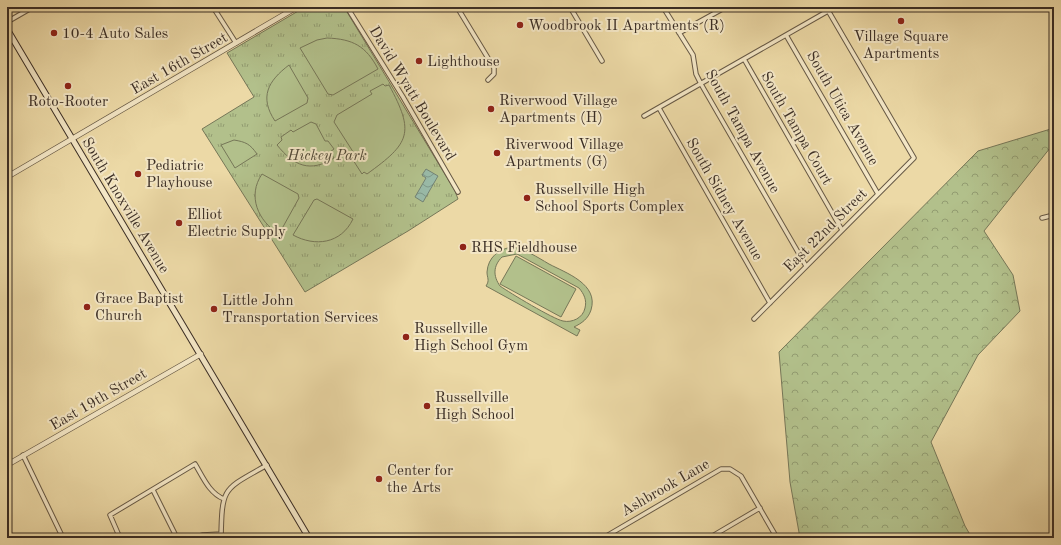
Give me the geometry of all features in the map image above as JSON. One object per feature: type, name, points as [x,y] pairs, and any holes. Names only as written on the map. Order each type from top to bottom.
[{"type":"main road","name":"South Knoxville Avenue","points":[[7,29],[309,538]]},
{"type":"street","points":[[7,22],[33,7]]},
{"type":"street","points":[[213,7],[236,43]]},
{"type":"street","name":"East 16th Street","points":[[7,177],[297,7]]},
{"type":"street","name":"David Wyatt Boulevard","points":[[347,7],[403,97],[458,192]]},
{"type":"street","points":[[457,7],[494,68],[494,74],[488,80]]},
{"type":"street","points":[[570,7],[602,61]]},
{"type":"street","name":"South Tampa Avenue","points":[[663,7],[693,55],[696,74],[701,84],[806,266]]},
{"type":"street","points":[[680,33],[721,8],[726,7]]},
{"type":"street","points":[[644,116],[786,35],[827,9]]},
{"type":"street","name":"East 22nd Street","points":[[754,319],[914,158],[827,9]]},
{"type":"street","name":"South Utica Avenue","points":[[786,35],[878,194]]},
{"type":"street","name":"South Tampa Court","points":[[744,59],[842,230]]},
{"type":"street","name":"South Sidney Avenue","points":[[658,108],[770,303]]},
{"type":"street","points":[[1042,218],[1054,215]]},
{"type":"street","name":"East 19th Street","points":[[7,465],[201,354]]},
{"type":"street","points":[[23,456],[62,538]]},
{"type":"street","points":[[120,538],[110,515],[195,464],[215,495],[224,499]]},
{"type":"street","points":[[193,538],[203,535],[221,536],[224,499],[231,486],[267,465]]},
{"type":"street","name":"Ashbrook Lane","points":[[603,538],[721,469],[730,468],[737,472],[777,538]]},
{"type":"street","points":[[153,490],[177,538]]},
{"type":"street","points":[[709,538],[760,508]]},
{"type":"green space","name":"Hickey Park","points":[[305,7],[344,7],[455,191],[458,199],[408,231],[305,292],[202,129],[254,97],[227,53]]},
{"type":"green space","points":[[327,38],[344,40],[358,45],[369,55],[378,69],[333,95],[328,94],[300,48],[317,40]]},
{"type":"green space","points":[[289,65],[308,98],[307,103],[275,121],[267,104],[268,90],[276,77]]},
{"type":"green space","points":[[383,84],[385,86],[389,85],[403,115],[405,126],[404,136],[400,145],[392,154],[367,174],[364,172],[362,174],[353,160],[357,158],[334,122],[337,115],[372,94],[370,91]]},
{"type":"green space","points":[[311,122],[316,124],[325,141],[328,141],[334,149],[330,152],[334,158],[325,163],[310,166],[296,162],[283,152],[277,145],[282,140],[281,137],[291,130],[293,132]]},
{"type":"green space","points":[[1054,128],[1054,143],[984,231],[1013,275],[1020,311],[978,355],[931,442],[965,526],[972,538],[800,538],[790,482],[779,352],[978,151]]},
{"type":"green space","points":[[234,140],[247,144],[257,154],[235,168],[221,145]]},
{"type":"green space","points":[[262,174],[298,194],[299,198],[279,234],[265,222],[257,207],[255,191]]},
{"type":"green space","points":[[317,199],[353,219],[348,227],[342,234],[327,241],[310,241],[293,235],[314,200]]},
{"type":"green space","points":[[507,248],[517,248],[531,254],[572,276],[586,286],[592,301],[591,310],[588,316],[580,324],[574,327],[580,330],[577,336],[486,286],[488,282],[488,267],[492,258]],"holes":[[[517,254],[579,288],[584,295],[586,305],[584,312],[577,319],[563,321],[541,311],[500,286],[496,279],[495,271],[497,264],[502,257]]]},
{"type":"green space","points":[[516,256],[576,289],[561,317],[500,284]]},
{"type":"water","points":[[426,169],[438,176],[423,202],[415,197],[426,178],[422,175]]},
{"type":"place","name":"Village Square Apartments","points":[[901,21]]},
{"type":"place","name":"Woodbrook II Apartments (R)","points":[[520,25]]},
{"type":"place","name":"10-4 Auto Sales","points":[[54,33]]},
{"type":"place","name":"Lighthouse","points":[[419,61]]},
{"type":"place","name":"Roto-Rooter","points":[[68,86]]},
{"type":"place","name":"Riverwood Village Apartments (H)","points":[[491,109]]},
{"type":"place","name":"Riverwood Village Apartments (G)","points":[[497,153]]},
{"type":"place","name":"Pediatric Playhouse","points":[[138,174]]},
{"type":"place","name":"Russellville High School Sports Complex","points":[[527,198]]},
{"type":"place","name":"Elliot Electric Supply","points":[[179,223]]},
{"type":"place","name":"RHS Fieldhouse","points":[[463,247]]},
{"type":"place","name":"Grace Baptist Church","points":[[87,307]]},
{"type":"place","name":"Little John Transportation Services","points":[[214,309]]},
{"type":"place","name":"Russellville High School Gym","points":[[406,337]]},
{"type":"place","name":"Russellville High School","points":[[427,406]]},
{"type":"place","name":"Center for the Arts","points":[[379,479]]}]
